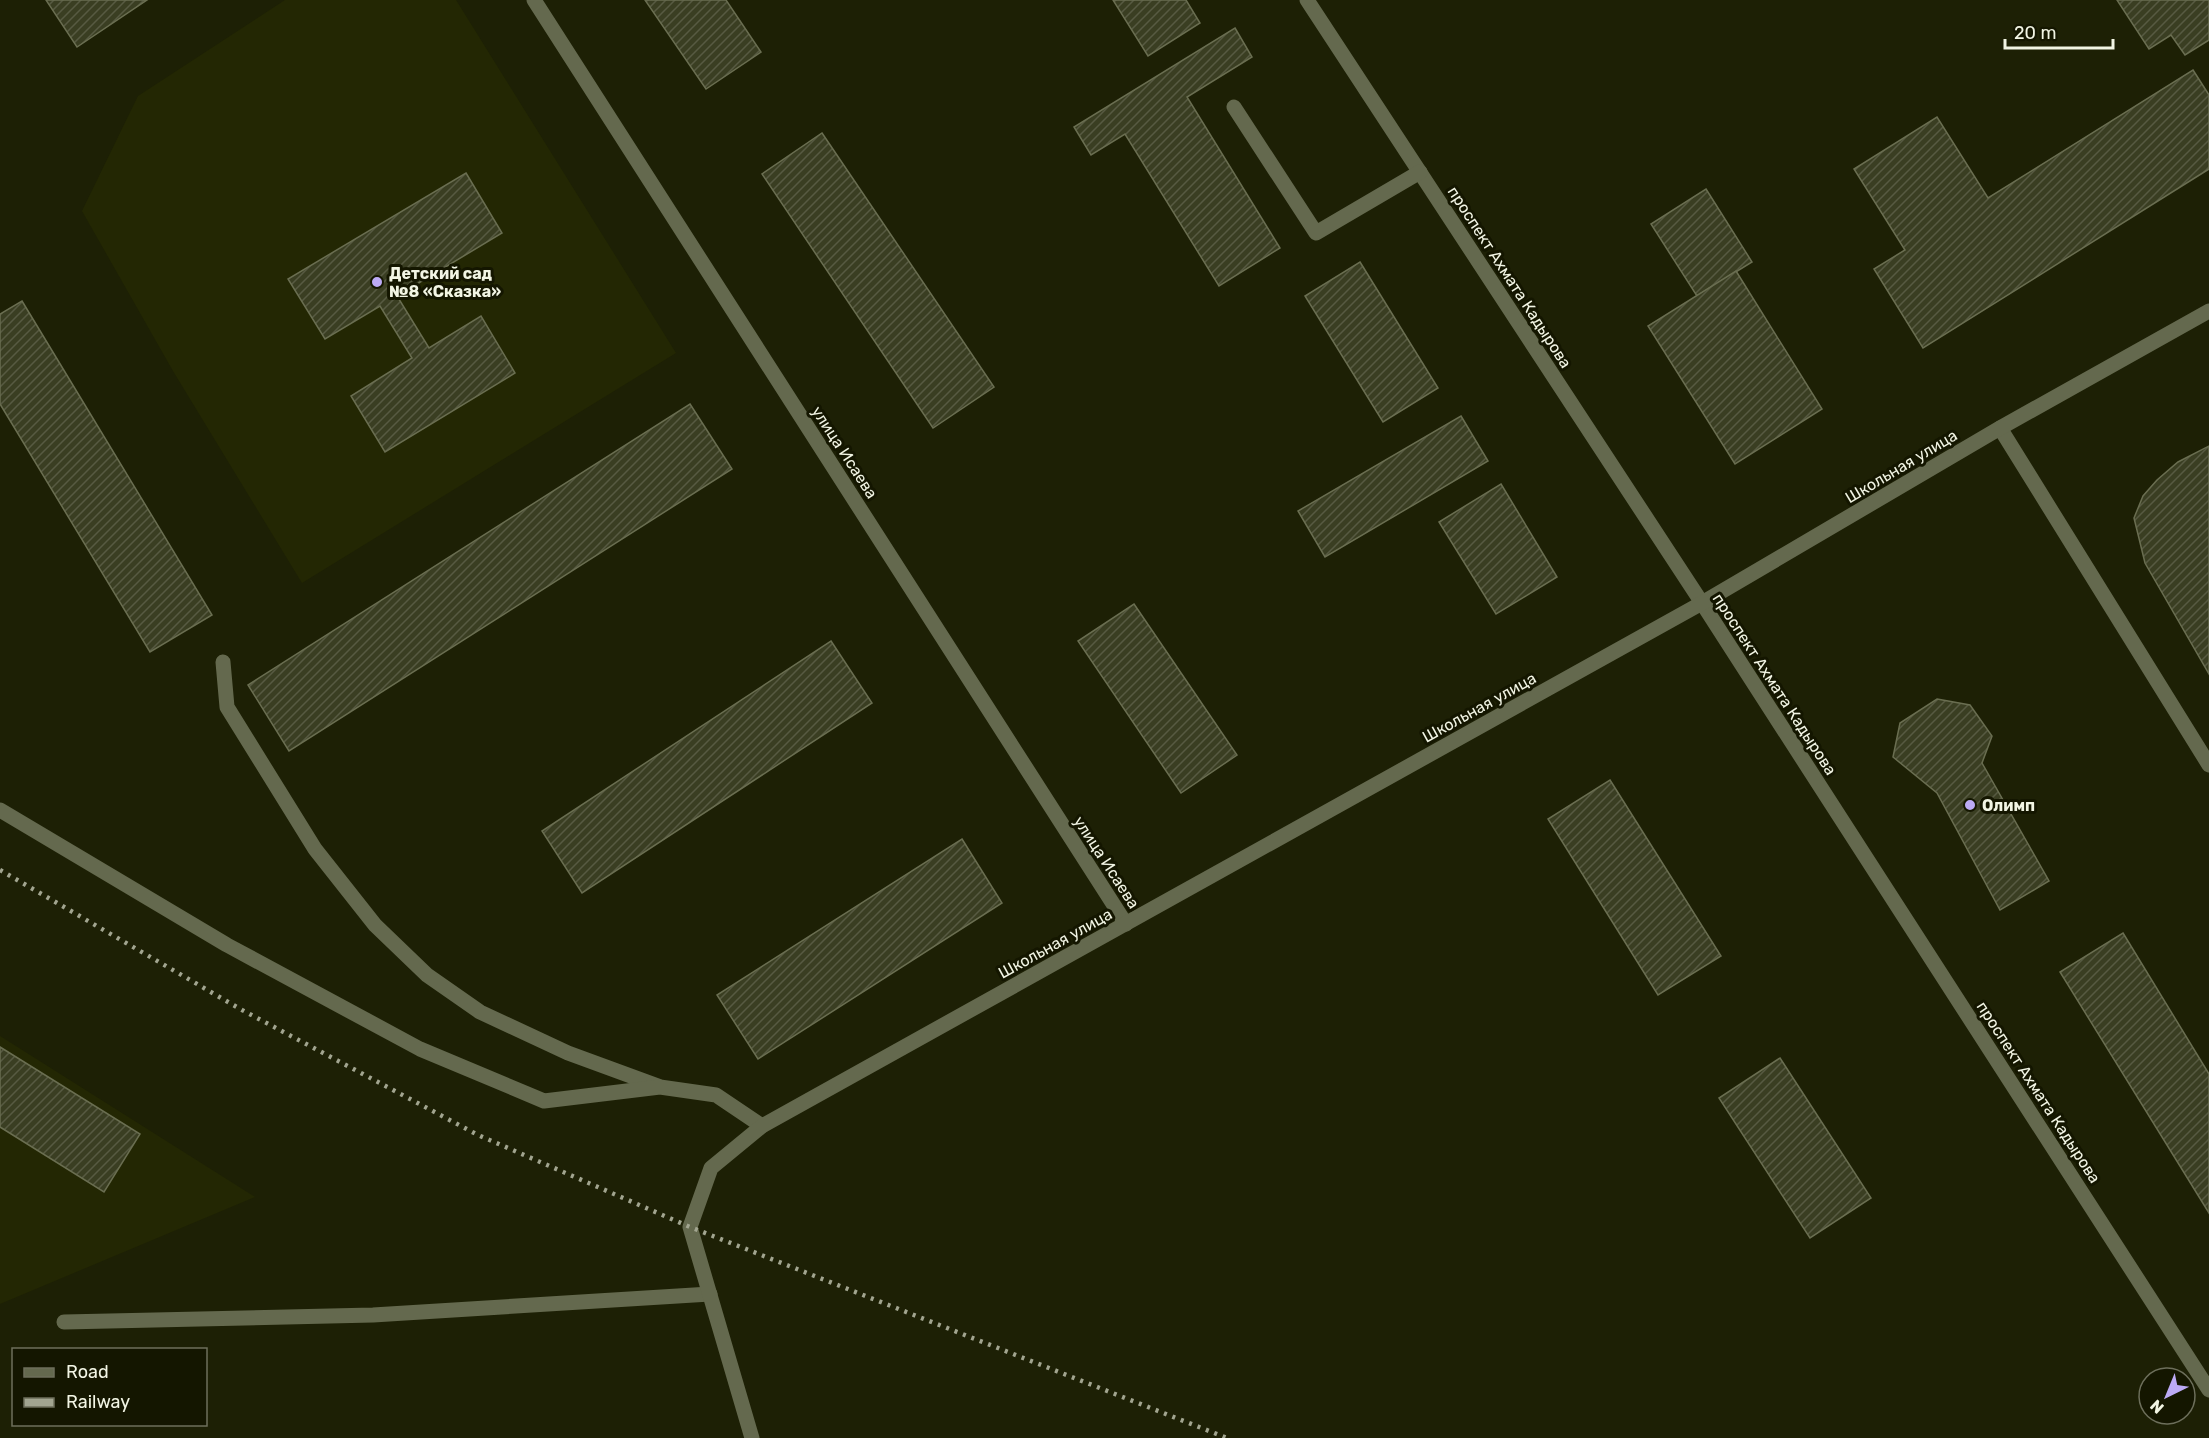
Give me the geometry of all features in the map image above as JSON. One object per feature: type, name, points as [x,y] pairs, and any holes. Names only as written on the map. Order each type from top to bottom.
[{"type":"street","name":"улица Исаева","points":[[534,0],[1126,924]]},
{"type":"street","name":"проспект Ахмата Кадырова","points":[[1307,0],[1702,603],[2209,1390]]},
{"type":"street","points":[[1234,107],[1316,233],[1420,172]]},
{"type":"street","name":"Школьная улица","points":[[752,1438],[690,1227],[711,1168],[762,1126],[1702,603],[2000,428],[2209,311]]},
{"type":"street","points":[[2000,428],[2209,765]]},
{"type":"street","points":[[222,662],[227,707],[315,849],[375,925],[427,975],[480,1012],[568,1053],[660,1087],[716,1095],[762,1126]]},
{"type":"street","points":[[0,810],[227,945],[420,1049],[502,1084],[544,1101],[660,1087]]},
{"type":"street","points":[[64,1322],[373,1315],[710,1294]]},
{"type":"shaded area","name":"Детский сад №8 «Сказка»","points":[[285,0],[456,0],[676,353],[302,583],[173,371],[82,211],[138,96]]},
{"type":"shaded area","points":[[0,1036],[255,1197],[0,1304]]},
{"type":"building","points":[[46,0],[147,0],[77,47]]},
{"type":"building","points":[[645,0],[726,0],[761,52],[706,89]]},
{"type":"building","points":[[1113,0],[1186,0],[1200,23],[1148,56]]},
{"type":"building","points":[[2117,0],[2209,0],[2209,40],[2185,55],[2171,35],[2149,49]]},
{"type":"building","points":[[1235,28],[1252,57],[1187,97],[1280,248],[1219,286],[1125,134],[1091,155],[1074,127]]},
{"type":"building","points":[[2193,70],[2209,95],[2209,169],[1923,348],[1874,269],[1905,250],[1854,169],[1937,117],[1988,198]]},
{"type":"building","points":[[822,133],[994,387],[933,428],[762,174]]},
{"type":"building","points":[[466,173],[502,233],[397,296],[429,348],[481,316],[515,373],[385,452],[351,396],[412,358],[380,306],[325,339],[288,279]]},
{"type":"building","points":[[1706,189],[1752,262],[1697,296],[1651,224]]},
{"type":"building","points":[[1360,262],[1438,388],[1383,422],[1305,296]]},
{"type":"building","points":[[1736,271],[1822,409],[1735,464],[1648,326]]},
{"type":"building","points":[[22,301],[212,615],[150,652],[0,404],[0,314]]},
{"type":"building","points":[[690,404],[732,469],[289,751],[248,685]]},
{"type":"building","points":[[1461,416],[1488,461],[1325,557],[1298,511]]},
{"type":"building","points":[[2209,446],[2209,674],[2145,563],[2134,518],[2143,496],[2157,480],[2178,462]]},
{"type":"building","points":[[1501,484],[1557,577],[1496,614],[1439,522]]},
{"type":"building","points":[[1134,604],[1237,755],[1181,793],[1078,641]]},
{"type":"building","points":[[831,641],[872,703],[582,893],[542,831]]},
{"type":"building","points":[[1937,699],[1970,705],[1992,736],[1982,763],[2049,881],[2000,910],[1937,793],[1893,757],[1900,723]]},
{"type":"building","points":[[1610,780],[1721,956],[1658,995],[1548,819]]},
{"type":"building","points":[[962,839],[1002,903],[758,1059],[717,995]]},
{"type":"building","points":[[2123,933],[2209,1074],[2209,1213],[2060,972]]},
{"type":"building","points":[[0,1047],[140,1134],[104,1192],[0,1127]]},
{"type":"building","points":[[1780,1058],[1871,1198],[1810,1238],[1719,1098]]},
{"type":"railway","points":[[0,870],[242,1010],[478,1135],[690,1227],[1227,1438]]},
{"type":"place","name":"Детский сад №8 «Сказка»","points":[[377,282]]},
{"type":"place","name":"Олимп","points":[[1970,805]]}]
